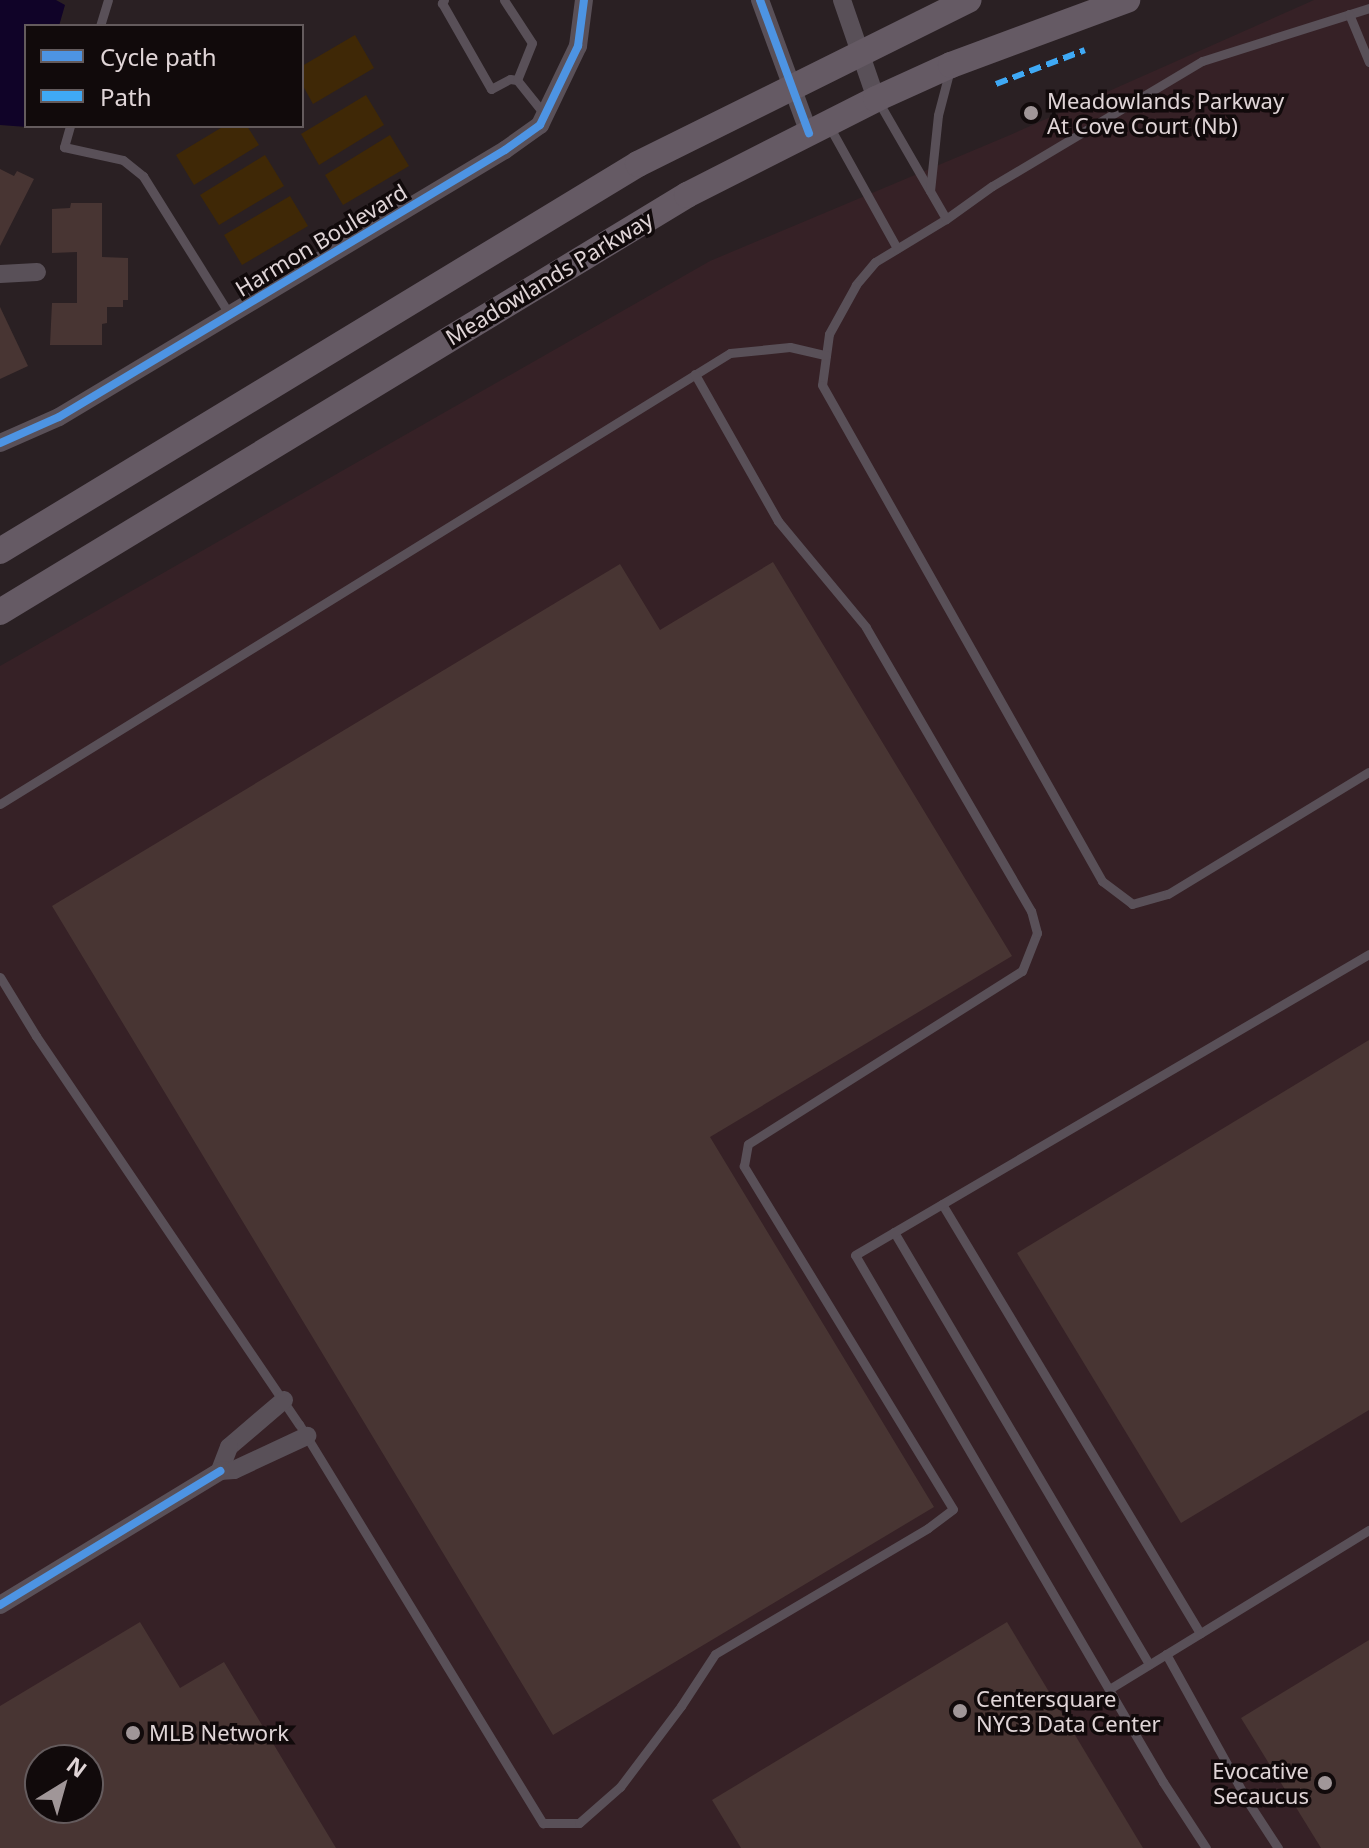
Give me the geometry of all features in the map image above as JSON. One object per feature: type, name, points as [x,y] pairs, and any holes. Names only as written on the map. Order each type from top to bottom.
[{"type":"main road","points":[[0,551],[638,164],[969,0]]},
{"type":"main road","name":"Meadowlands Parkway","points":[[0,612],[687,195],[876,99],[951,65],[1127,0]]},
{"type":"street","name":"Harmon Boulevard","points":[[0,443],[59,417],[505,150],[540,125],[578,46],[584,0]]},
{"type":"street","points":[[760,0],[792,88],[818,128]]},
{"type":"street","points":[[842,0],[858,54],[876,99]]},
{"type":"street","points":[[0,274],[37,272]]},
{"type":"street","points":[[220,1471],[229,1447],[284,1400]]},
{"type":"street","points":[[0,1605],[220,1471],[234,1470],[307,1436]]},
{"type":"lane","points":[[101,24],[108,0]]},
{"type":"lane","points":[[444,0],[442,3],[491,89],[510,79],[517,80],[545,115]]},
{"type":"lane","points":[[504,0],[532,43],[517,80]]},
{"type":"lane","points":[[1369,8],[1202,61],[992,186],[946,219],[875,262],[856,285],[829,334],[822,385],[1102,881],[1132,904],[1168,894],[1369,772]]},
{"type":"lane","points":[[1349,14],[1369,62]]},
{"type":"lane","points":[[930,191],[938,115],[951,65]]},
{"type":"lane","points":[[876,99],[946,219]]},
{"type":"lane","points":[[69,128],[64,147],[123,160],[143,176],[230,315]]},
{"type":"lane","points":[[818,128],[897,248]]},
{"type":"lane","points":[[0,804],[730,353],[790,347],[826,355]]},
{"type":"lane","points":[[0,977],[36,1036],[284,1400],[543,1823],[579,1823],[620,1787],[681,1706],[715,1654],[928,1528],[953,1509],[744,1166],[748,1144],[1022,971],[1037,933],[1031,911],[866,627],[778,521],[695,374]]},
{"type":"lane","points":[[1206,1848],[1163,1782],[1111,1688],[855,1255],[1369,954]]},
{"type":"lane","points":[[942,1204],[1200,1633]]},
{"type":"lane","points":[[894,1232],[1149,1664]]},
{"type":"lane","points":[[1111,1688],[1369,1530]]},
{"type":"lane","points":[[1166,1654],[1248,1802],[1278,1848]]},
{"type":"shaded area","points":[[0,0],[56,0],[65,5],[60,24],[24,24],[24,127],[0,125]]},
{"type":"shaded area","points":[[1314,0],[1369,0],[1369,1848],[0,1848],[0,666],[710,261],[1010,135]]},
{"type":"shaded area","points":[[355,35],[374,68],[313,104],[304,88],[304,65]]},
{"type":"shaded area","points":[[366,95],[384,125],[319,165],[301,134]]},
{"type":"shaded area","points":[[221,128],[248,128],[259,145],[194,185],[176,155]]},
{"type":"shaded area","points":[[390,135],[409,166],[343,205],[325,175]]},
{"type":"shaded area","points":[[265,155],[284,186],[219,225],[200,195]]},
{"type":"shaded area","points":[[290,196],[308,226],[242,265],[224,235]]},
{"type":"building","points":[[0,169],[14,176],[17,171],[34,179],[0,246]]},
{"type":"building","points":[[71,203],[102,203],[102,257],[128,258],[128,300],[123,300],[123,307],[107,307],[107,323],[102,324],[102,345],[50,345],[52,303],[77,303],[77,252],[52,253],[52,209],[70,208]]},
{"type":"building","points":[[0,307],[28,366],[0,379]]},
{"type":"building","points":[[773,562],[1012,956],[710,1137],[934,1507],[553,1735],[52,906],[620,564],[660,630]]},
{"type":"building","points":[[1369,1040],[1369,1410],[1181,1523],[1017,1253]]},
{"type":"building","name":"MLB Network","points":[[140,1622],[180,1688],[224,1662],[336,1848],[0,1848],[0,1706]]},
{"type":"building","name":"Centersquare NYC3 Data Center","points":[[1007,1622],[1143,1848],[741,1848],[712,1800]]},
{"type":"building","name":"Evocative Secaucus","points":[[1369,1640],[1369,1848],[1321,1848],[1241,1718]]},
{"type":"marked path","points":[[996,84],[1085,50]]},
{"type":"cycle path","points":[[0,443],[59,417],[505,150],[540,125],[578,46],[584,0]]},
{"type":"cycle path","points":[[760,0],[809,133]]},
{"type":"cycle path","points":[[0,1605],[220,1471]]},
{"type":"place","name":"Meadowlands Parkway At Cove Court (Nb)","points":[[1031,113]]},
{"type":"place","name":"Centersquare NYC3 Data Center","points":[[960,1711]]},
{"type":"place","name":"MLB Network","points":[[133,1733]]},
{"type":"place","name":"Evocative Secaucus","points":[[1325,1783]]}]
